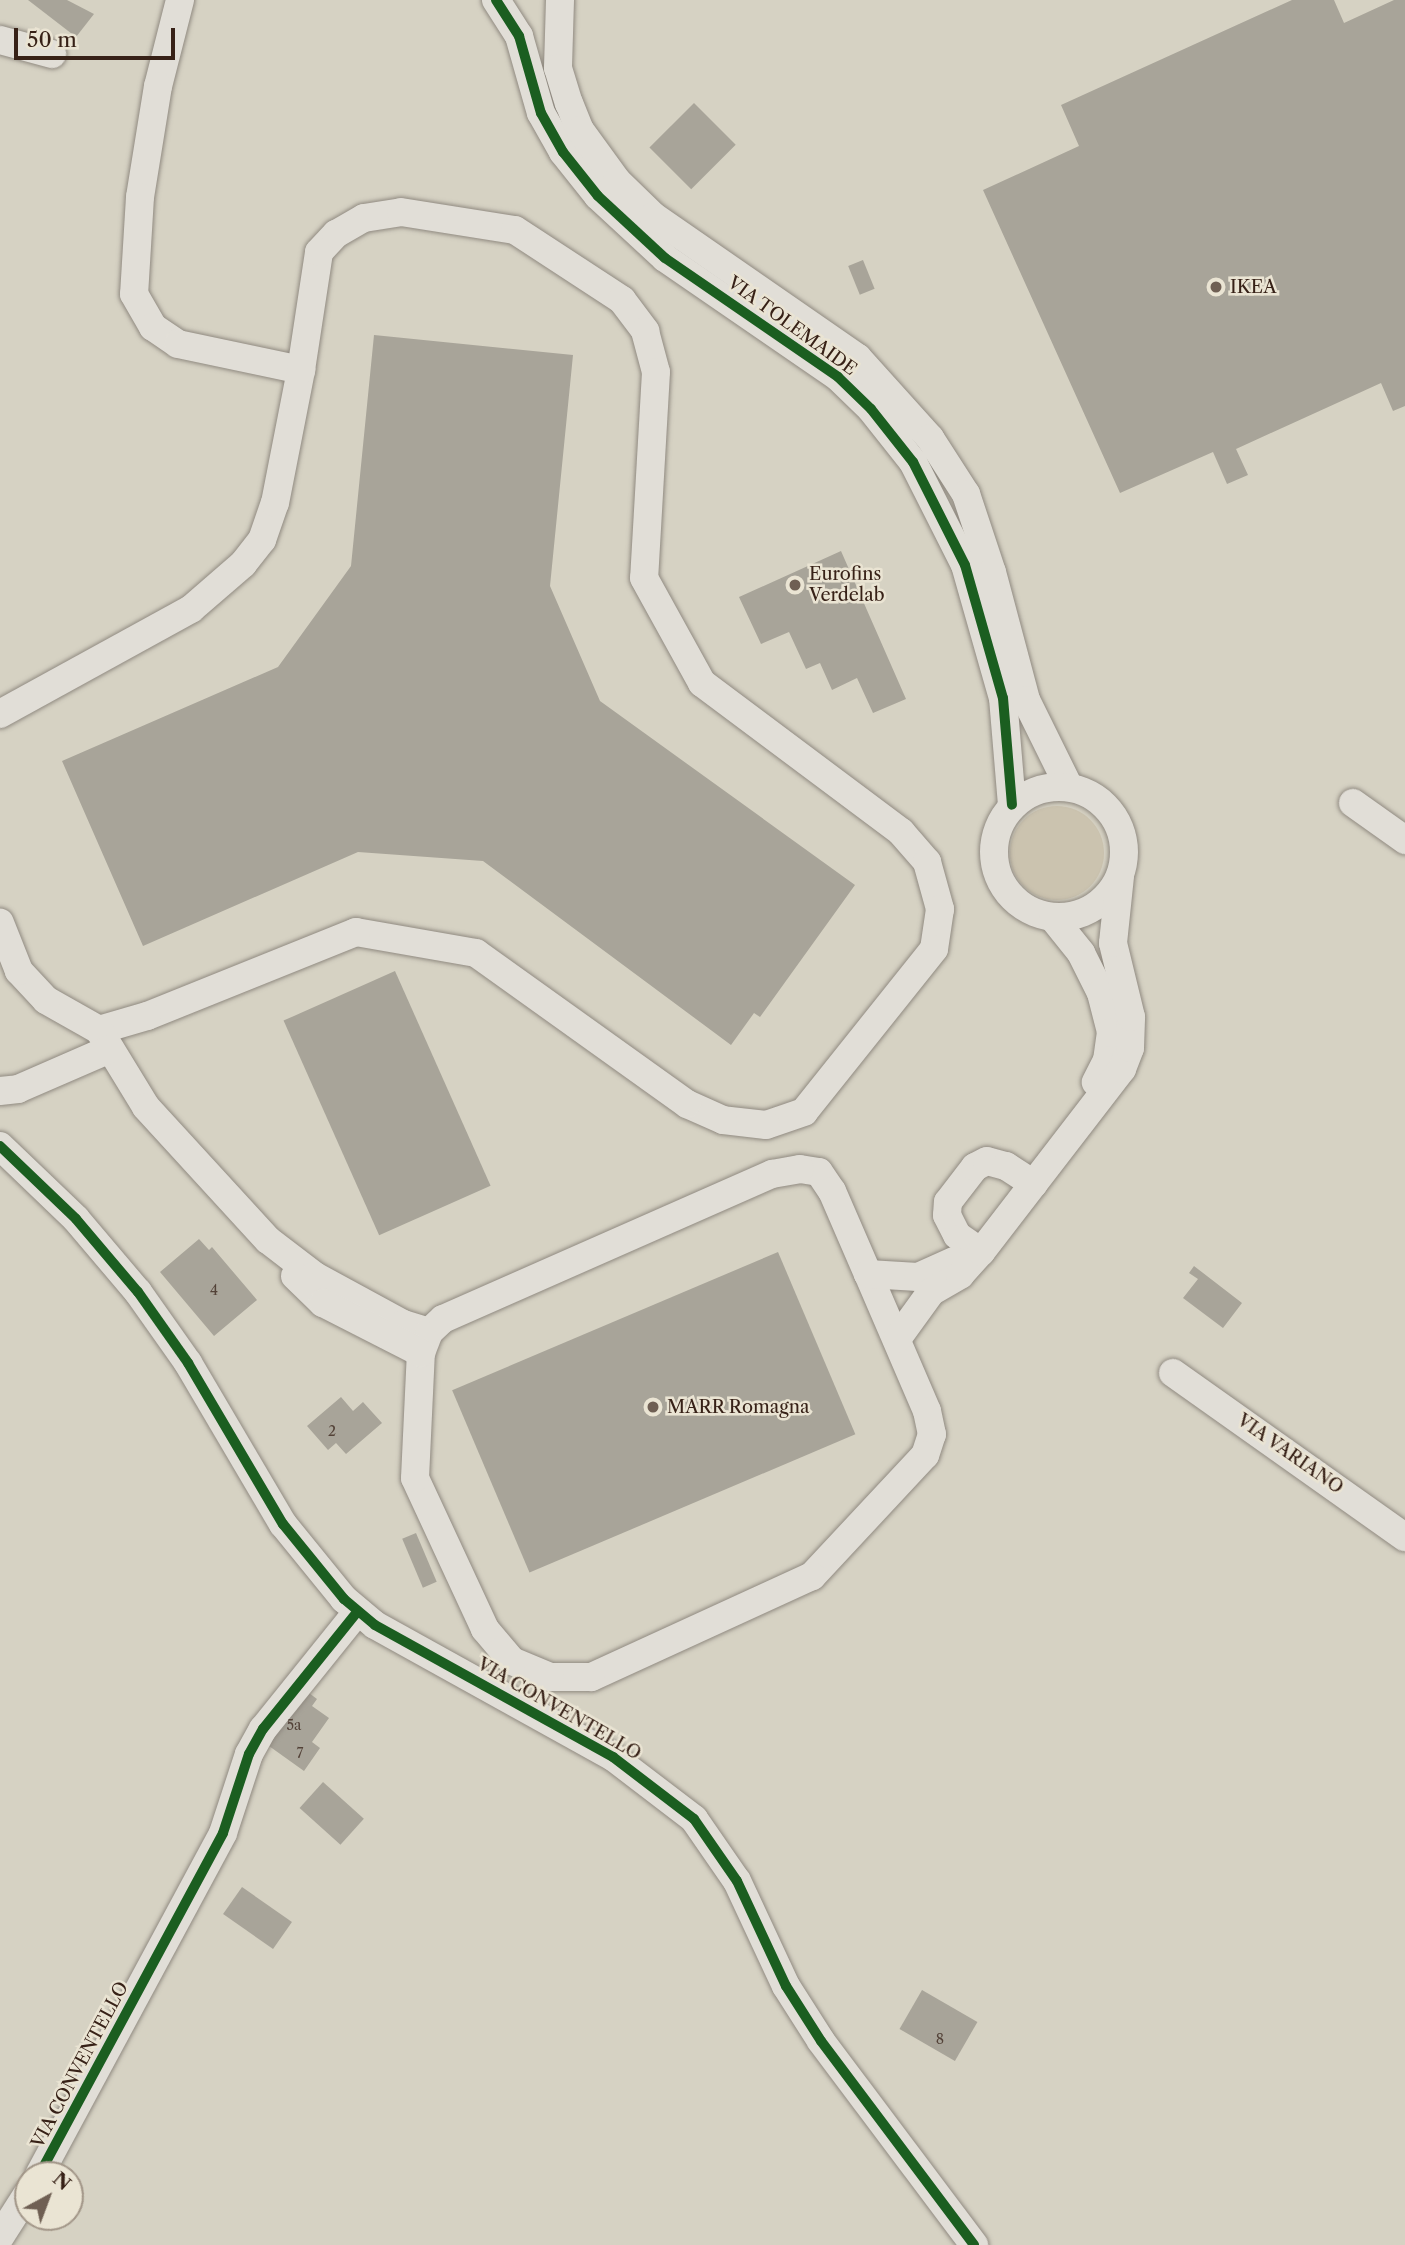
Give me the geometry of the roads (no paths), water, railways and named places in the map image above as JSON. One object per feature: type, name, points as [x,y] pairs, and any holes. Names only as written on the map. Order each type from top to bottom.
[{"type":"street","points":[[180,0],[158,86],[140,197],[134,294],[153,327],[178,344],[301,370]]},
{"type":"street","name":"VIA TOLEMAIDE","points":[[496,0],[519,36],[541,113],[563,152],[598,196],[665,258],[838,377],[871,409],[913,462],[965,565],[1003,698],[1012,805]]},
{"type":"street","name":"VIA TOLEMAIDE","points":[[560,0],[558,68],[569,103],[580,130],[617,181],[653,216],[858,358],[930,438],[966,494],[992,572],[1026,700],[1069,788]]},
{"type":"street","points":[[0,40],[52,54]]},
{"type":"street","points":[[0,714],[191,609],[243,564],[262,540],[275,503],[301,370],[318,252],[336,234],[364,218],[401,212],[515,230],[622,299],[645,331],[656,373],[644,578],[702,683],[901,832],[927,862],[940,909],[934,949],[804,1112],[766,1125],[723,1120],[687,1104],[476,953],[356,932],[147,1016],[18,1089],[0,1091]]},
{"type":"street","points":[[897,1339],[931,1292],[960,1275],[976,1249],[1089,1095],[1107,1060],[1111,1031],[1101,993],[1081,953],[1053,918],[1023,906],[1001,884],[994,843],[1012,805],[1049,787],[1069,788],[1094,797],[1115,820],[1123,846],[1113,943],[1131,1017],[1130,1048],[1122,1069],[1029,1180]]},
{"type":"street","points":[[1353,803],[1405,840]]},
{"type":"street","points":[[1053,918],[1093,908],[1120,876]]},
{"type":"street","points":[[0,922],[19,971],[47,1000],[105,1040],[146,1107],[268,1240],[316,1276],[403,1324],[425,1342]]},
{"type":"street","name":"VIA CONVENTELLO","points":[[0,1146],[76,1219],[138,1292],[188,1363],[283,1524],[358,1611],[613,1757],[694,1819],[737,1881],[786,1986],[821,2041],[974,2245]]},
{"type":"street","points":[[976,1249],[957,1235],[947,1215],[948,1202],[968,1175],[987,1161],[1029,1180]]},
{"type":"street","points":[[800,1169],[819,1172],[832,1191],[897,1339],[928,1411],[932,1434],[925,1455],[812,1576],[591,1677],[550,1677],[512,1661],[485,1629],[415,1478],[425,1342],[443,1319],[772,1174],[800,1169]]},
{"type":"street","points":[[868,1274],[918,1277],[949,1266],[976,1249]]},
{"type":"street","name":"VIA VARIANO","points":[[1173,1373],[1405,1537]]},
{"type":"street","name":"VIA CONVENTELLO","points":[[47,2161],[223,1833],[258,1738],[281,1702],[358,1611]]},
{"type":"street","points":[[0,2237],[14,2215]]},
{"type":"place","name":"IKEA","points":[[1216,287]]},
{"type":"place","name":"Eurofins Verdelab","points":[[795,585]]},
{"type":"place","name":"MARR Romagna","points":[[653,1407]]}]
